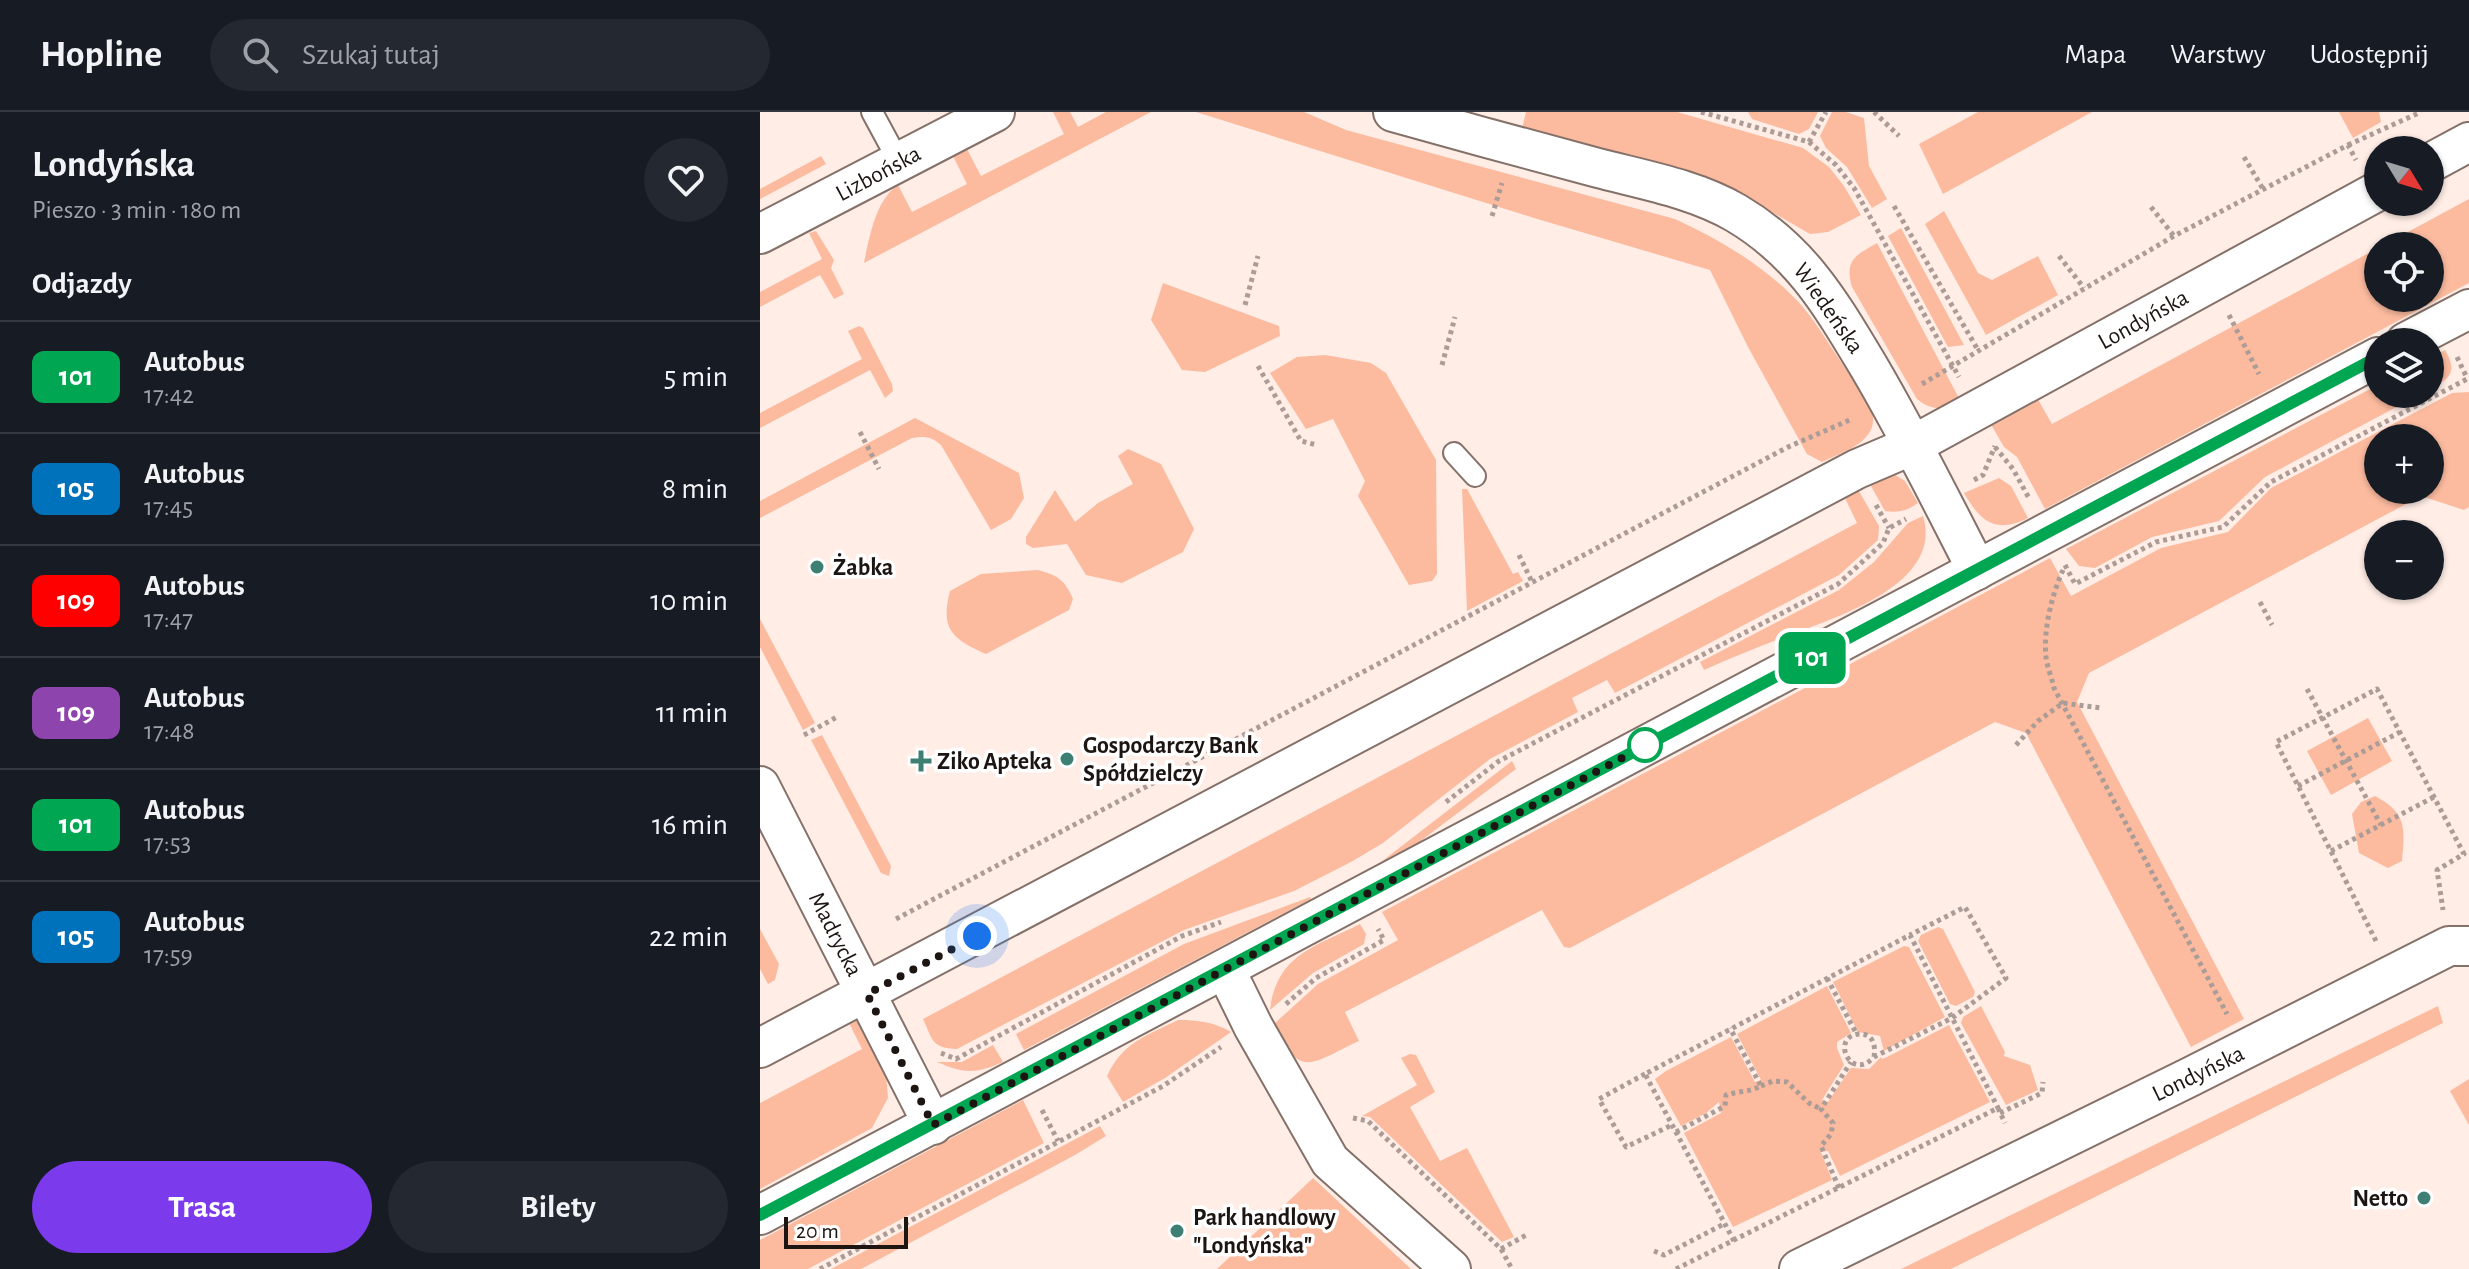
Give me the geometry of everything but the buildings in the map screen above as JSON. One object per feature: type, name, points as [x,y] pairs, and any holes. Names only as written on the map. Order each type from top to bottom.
[{"type":"street","name":"Lizbońska","points":[[760,234],[995,112]]},
{"type":"street","name":"Wiedeńska","points":[[1393,112],[1675,188],[1705,198],[1760,228],[1796,259],[1829,301],[1913,445],[1977,570]]},
{"type":"street","points":[[2463,112],[2469,123]]},
{"type":"street","points":[[2444,155],[2469,142]]},
{"type":"street","name":"Londyńska","points":[[760,1048],[1857,469],[1913,445],[2364,199]]},
{"type":"street","points":[[2433,328],[2469,309]]},
{"type":"street","points":[[760,1215],[2364,365]]},
{"type":"street","name":"Madrycka","points":[[760,786],[933,1125]]},
{"type":"street","name":"Londyńska","points":[[1799,1269],[2393,974],[2459,946]]},
{"type":"street","points":[[1225,969],[1253,1026],[1330,1161],[1451,1269]]},
{"type":"lane","points":[[872,112],[899,162]]},
{"type":"lane","points":[[1454,453],[1475,476]]},
{"type":"path","points":[[1701,112],[1809,142],[1836,165],[1854,188],[1874,225]]},
{"type":"path","points":[[1734,121],[1737,112]]},
{"type":"path","points":[[1809,142],[1826,112]]},
{"type":"path","points":[[1874,112],[1899,136]]},
{"type":"path","points":[[1966,356],[2174,236],[2348,145],[2421,112]]},
{"type":"path","points":[[2348,145],[2364,172]]},
{"type":"path","points":[[2244,157],[2263,189]]},
{"type":"path","points":[[1894,206],[1978,350]]},
{"type":"path","points":[[2151,207],[2174,236]]},
{"type":"path","points":[[1245,305],[1258,256]]},
{"type":"path","points":[[2059,256],[2084,288]]},
{"type":"path","points":[[1442,365],[1455,317]]},
{"type":"path","points":[[2235,326],[2278,411]]},
{"type":"path","points":[[1258,366],[1301,441],[1317,445]]},
{"type":"path","points":[[860,432],[879,469]]},
{"type":"path","points":[[896,919],[1788,447]]},
{"type":"path","points":[[1438,809],[1499,761],[1838,584],[1883,543],[1889,528],[1915,514]]},
{"type":"path","points":[[1519,555],[1533,584]]},
{"type":"path","points":[[2065,566],[2057,583],[2049,619],[2046,656],[2054,688],[2227,1014]]},
{"type":"path","points":[[2260,602],[2272,625]]},
{"type":"path","points":[[2307,689],[2381,825]]},
{"type":"path","points":[[2393,974],[2276,742],[2377,689],[2464,854],[2437,870],[2459,946]]},
{"type":"path","points":[[2016,745],[2038,721],[2063,703],[2101,708]]},
{"type":"path","points":[[804,735],[837,717]]},
{"type":"path","points":[[2298,786],[2400,732]]},
{"type":"path","points":[[2331,851],[2434,797]]},
{"type":"path","points":[[820,1269],[1163,1086],[1272,1016],[1316,978],[1384,940],[1361,896]]},
{"type":"path","points":[[1672,1125],[1626,1147],[1599,1099],[1965,907],[2006,978],[1952,1018],[1874,1057]]},
{"type":"path","points":[[888,1035],[918,1026],[933,1050],[956,1059],[1182,936],[1225,921]]},
{"type":"path","points":[[1910,935],[1999,1111],[2042,1093],[2043,1082]]},
{"type":"path","points":[[1827,978],[1856,1034]]},
{"type":"path","points":[[1730,1028],[1761,1086]]},
{"type":"path","points":[[1856,1034],[1865,1034],[1872,1039],[1876,1048],[1874,1057],[1868,1063],[1860,1065],[1851,1062],[1845,1055],[1844,1046],[1856,1034]]},
{"type":"path","points":[[1821,1109],[1851,1062]]},
{"type":"path","points":[[1645,1074],[1734,1241]]},
{"type":"path","points":[[1676,1132],[1725,1106],[1726,1095],[1751,1092],[1773,1081],[1787,1082],[1809,1103],[1828,1114],[1833,1123],[1831,1134],[1821,1146],[1839,1188]]},
{"type":"path","points":[[1299,1108],[1368,1121],[1501,1249],[1512,1269]]},
{"type":"path","points":[[1654,1251],[1664,1255],[1724,1224]]},
{"type":"path","points":[[1501,1249],[1528,1234]]},
{"type":"shaded area","points":[[1053,112],[1070,112],[1078,127],[1106,112],[1151,112],[864,263],[871,231],[890,191],[898,185],[912,212],[967,184],[953,156],[967,149],[981,176],[1064,134]]},
{"type":"shaded area","points":[[1196,112],[1304,112],[1346,130],[1675,219],[1743,256],[1774,279],[1802,306],[1866,398],[1873,420],[1869,434],[1858,444],[1822,462],[1807,454],[1710,270]]},
{"type":"shaded area","points":[[1526,112],[1677,112],[1803,148],[1829,167],[1861,215],[1828,232],[1810,234],[1725,185],[1522,129]]},
{"type":"shaded area","points":[[1748,112],[1818,112],[1809,129],[1799,134],[1752,119]]},
{"type":"shaded area","points":[[1832,112],[1846,112],[1864,118],[1869,166],[1887,199],[1872,208],[1847,167],[1826,148],[1820,136]]},
{"type":"shaded area","points":[[1978,112],[2092,112],[1943,194],[1919,144]]},
{"type":"shaded area","points":[[2339,112],[2379,112],[2381,122],[2353,138]]},
{"type":"shaded area","points":[[821,156],[826,164],[760,199],[760,189]]},
{"type":"shaded area","points":[[2469,199],[2469,283],[2444,296],[2444,232],[2408,232],[2438,216],[2444,216],[2444,213]]},
{"type":"shaded area","points":[[1944,211],[1978,273],[1992,280],[2038,256],[2058,295],[1986,335],[1925,224]]},
{"type":"shaded area","points":[[1901,228],[1964,345],[1948,347],[1888,236]]},
{"type":"shaded area","points":[[816,231],[834,260],[831,268],[844,294],[834,299],[820,275],[760,307],[760,292],[822,259],[809,233]]},
{"type":"shaded area","points":[[1877,243],[1961,402],[1939,408],[1917,399],[1852,287],[1851,264],[1863,251]]},
{"type":"shaded area","points":[[2364,256],[2364,312],[2415,312],[2385,328],[2364,328],[2364,339],[2045,509],[2017,457],[2004,447],[1989,421],[2036,396],[2052,424]]},
{"type":"shaded area","points":[[1163,283],[1279,326],[1280,336],[1205,372],[1182,370],[1151,320]]},
{"type":"shaded area","points":[[859,326],[863,328],[893,391],[885,398],[870,370],[760,428],[760,413],[862,359],[848,331]]},
{"type":"shaded area","points":[[2444,351],[2451,369],[2444,381]]},
{"type":"shaded area","points":[[1325,355],[1371,363],[1386,373],[1436,460],[1437,574],[1432,581],[1409,585],[1358,496],[1365,481],[1333,419],[1306,429],[1270,373],[1297,357]]},
{"type":"shaded area","points":[[2364,392],[2364,408],[2395,408],[2265,477],[2219,521],[2152,537],[2095,568],[2079,566],[2066,549]]},
{"type":"shaded area","points":[[2469,392],[2469,507],[2464,510],[2444,503],[2444,424],[2393,424],[2423,408],[2444,408],[2444,397],[2452,393]]},
{"type":"shaded area","points":[[915,418],[1019,473],[1024,498],[1011,519],[991,530],[941,445],[924,437],[912,438],[760,518],[760,501]]},
{"type":"shaded area","points":[[2364,439],[2364,504],[2406,504],[2376,520],[2364,520],[2364,526],[2089,673],[2077,702],[2244,1019],[2191,1047],[2026,733],[1995,722],[1570,948],[1564,947],[1542,910],[1345,1012],[1359,1041],[1329,1056],[1308,1062],[1292,1054],[1283,1042],[1274,1024],[1318,984],[1398,940],[1382,912],[2050,558],[2071,596],[2161,548],[2228,532],[2271,488]]},
{"type":"shaded area","points":[[1128,449],[1161,464],[1194,529],[1183,552],[1122,583],[1086,575],[1067,544],[1033,548],[1026,544],[1026,537],[1055,490],[1075,522],[1098,503],[1133,484],[1118,456]]},
{"type":"shaded area","points":[[1890,472],[1905,481],[1918,503],[1902,511],[1885,511],[1867,479]]},
{"type":"shaded area","points":[[1999,478],[2011,486],[2028,518],[2006,525],[1990,522],[1983,518],[1964,493]]},
{"type":"shaded area","points":[[1856,486],[1879,526],[1878,540],[1839,575],[1615,693],[1607,680],[1572,698],[1578,712],[1490,759],[1383,843],[1351,862],[1294,891],[1184,930],[957,1049],[938,1045],[932,1038],[923,1019],[1857,523],[1844,496]]},
{"type":"shaded area","points":[[1462,489],[1467,489],[1513,574],[1518,572],[1523,581],[1467,611]]},
{"type":"shaded area","points":[[1923,516],[1925,540],[1918,561],[1903,579],[1882,594],[1834,618],[1704,670],[1700,662],[1839,590],[1874,562],[1908,523]]},
{"type":"shaded area","points":[[1038,570],[1055,576],[1067,587],[1073,599],[1069,610],[986,654],[965,643],[952,631],[947,615],[950,591],[981,574]]},
{"type":"shaded area","points":[[760,619],[815,723],[803,730],[760,647]]},
{"type":"shaded area","points":[[2368,718],[2392,761],[2331,795],[2307,751]]},
{"type":"shaded area","points":[[822,735],[891,866],[889,876],[881,873],[811,740]]},
{"type":"shaded area","points":[[1512,761],[1516,769],[1418,843],[1381,862]]},
{"type":"shaded area","points":[[2375,796],[2393,809],[2402,822],[2402,861],[2388,868],[2359,853],[2352,814],[2361,802]]},
{"type":"shaded area","points":[[1310,897],[1024,1050],[1016,1034],[1184,944]]},
{"type":"shaded area","points":[[1360,924],[1366,934],[1364,944],[1313,973],[1270,1010],[1274,991],[1290,964],[1314,947]]},
{"type":"shaded area","points":[[1938,927],[1943,929],[1975,992],[1973,997],[1956,1006],[1950,1004],[1918,941],[1921,935]]},
{"type":"shaded area","points":[[760,929],[779,964],[775,980],[768,984],[760,969]]},
{"type":"shaded area","points":[[1904,946],[1909,947],[1945,1017],[1884,1051],[1880,1036],[1858,1032],[1833,982]]},
{"type":"shaded area","points":[[1827,986],[1851,1033],[1837,1042],[1844,1065],[1822,1100],[1828,1102],[1851,1068],[1869,1069],[1881,1057],[1887,1057],[1949,1025],[1990,1102],[1840,1176],[1828,1151],[1821,1152],[1832,1180],[1733,1227],[1684,1133],[1721,1113],[1719,1102],[1681,1126],[1655,1079],[1731,1037],[1755,1082],[1761,1080],[1737,1034]]},
{"type":"shaded area","points":[[1981,1006],[2005,1052],[2004,1056],[2030,1065],[2038,1090],[2006,1105],[1961,1023],[1963,1017]]},
{"type":"shaded area","points":[[2438,1006],[2443,1023],[1951,1269],[1901,1269]]},
{"type":"shaded area","points":[[856,1019],[886,1074],[888,1098],[872,1128],[760,1189],[760,1103],[862,1049],[849,1023]]},
{"type":"shaded area","points":[[1178,1020],[1206,1022],[1231,1032],[1165,1078],[1123,1102],[1107,1076],[1113,1064],[1136,1041]]},
{"type":"shaded area","points":[[993,1045],[1003,1062],[985,1069],[955,1069],[937,1062],[962,1062]]},
{"type":"shaded area","points":[[1416,1055],[1435,1092],[1410,1107],[1440,1161],[1467,1148],[1514,1237],[1502,1242],[1370,1117],[1362,1116],[1417,1085],[1401,1058]]},
{"type":"shaded area","points":[[2469,1079],[2469,1125],[2450,1091]]},
{"type":"shaded area","points":[[1023,1100],[1044,1143],[808,1269],[760,1269],[760,1240]]},
{"type":"shaded area","points":[[1100,1126],[1106,1136],[1075,1155],[861,1269],[831,1269]]},
{"type":"shaded area","points":[[1313,1178],[1411,1269],[1217,1269]]},
{"type":"bus line","name":"101","points":[[760,1215],[2364,365]]},
{"type":"place","name":"Żabka","points":[[817,567]]},
{"type":"place","name":"Gospodarczy Bank Spółdzielczy","points":[[1067,759]]},
{"type":"place","name":"Ziko Apteka","points":[[921,761]]},
{"type":"place","name":"Netto","points":[[2424,1198]]},
{"type":"place","name":"Park handlowy \"Londyńska\"","points":[[1177,1231]]},
{"type":"route","points":[[977,936],[867,994],[933,1125],[1652,742],[1645,745]]}]
